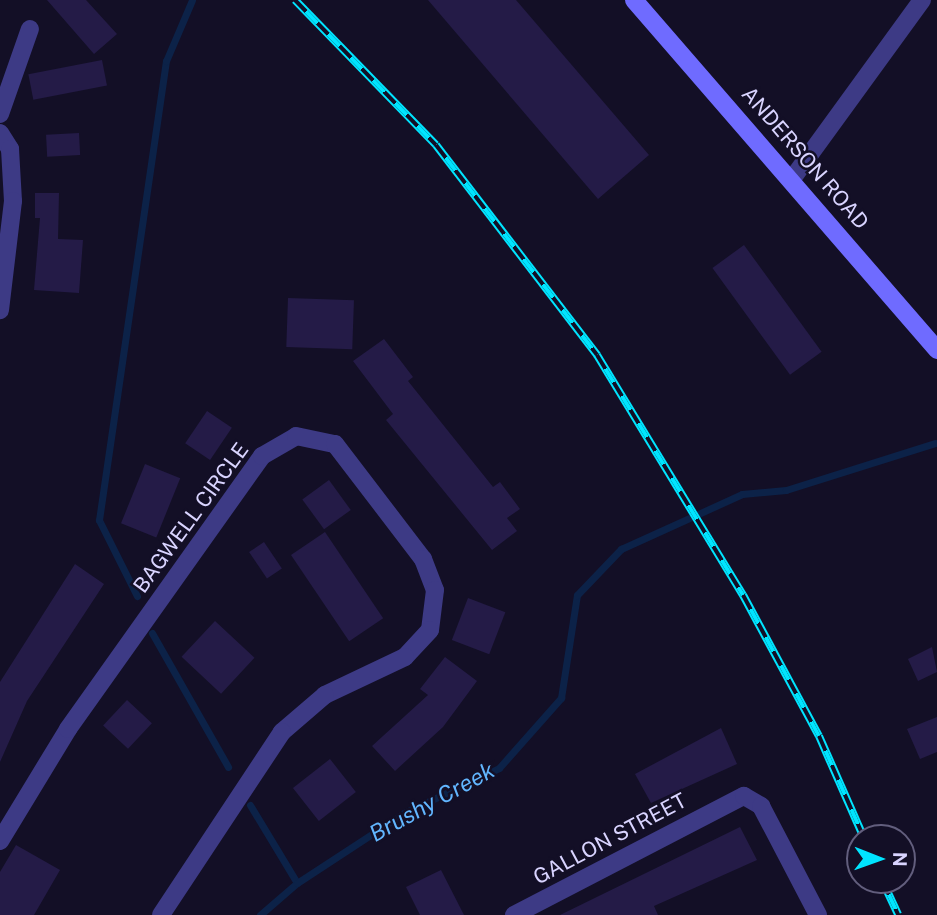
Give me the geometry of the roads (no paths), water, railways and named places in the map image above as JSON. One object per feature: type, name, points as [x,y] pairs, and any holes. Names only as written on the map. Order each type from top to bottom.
[{"type":"main road","name":"ANDERSON ROAD","points":[[634,0],[792,178],[937,350]]},
{"type":"street","points":[[792,178],[922,0]]},
{"type":"street","points":[[0,114],[30,29]]},
{"type":"street","points":[[0,133],[10,149],[13,201],[0,310]]},
{"type":"street","name":"BAGWELL CIRCLE","points":[[0,841],[68,729],[262,456],[296,436],[335,444],[423,559],[435,590],[430,630],[405,657],[325,695],[282,732],[161,915]]},
{"type":"street","name":"GALLON STREET","points":[[514,915],[744,796],[761,806],[818,915]]},
{"type":"waterway","points":[[137,596],[99,520],[166,61],[192,0]]},
{"type":"waterway","name":"Brushy Creek","points":[[260,915],[297,883],[404,813],[499,768],[561,698],[577,595],[621,549],[742,494],[786,490],[935,443]]},
{"type":"waterway","points":[[152,633],[228,767]]},
{"type":"waterway","points":[[250,805],[297,883]]},
{"type":"railway","points":[[295,0],[436,145],[597,355],[743,595],[819,736],[858,824]]},
{"type":"railway","points":[[888,894],[898,915]]}]
